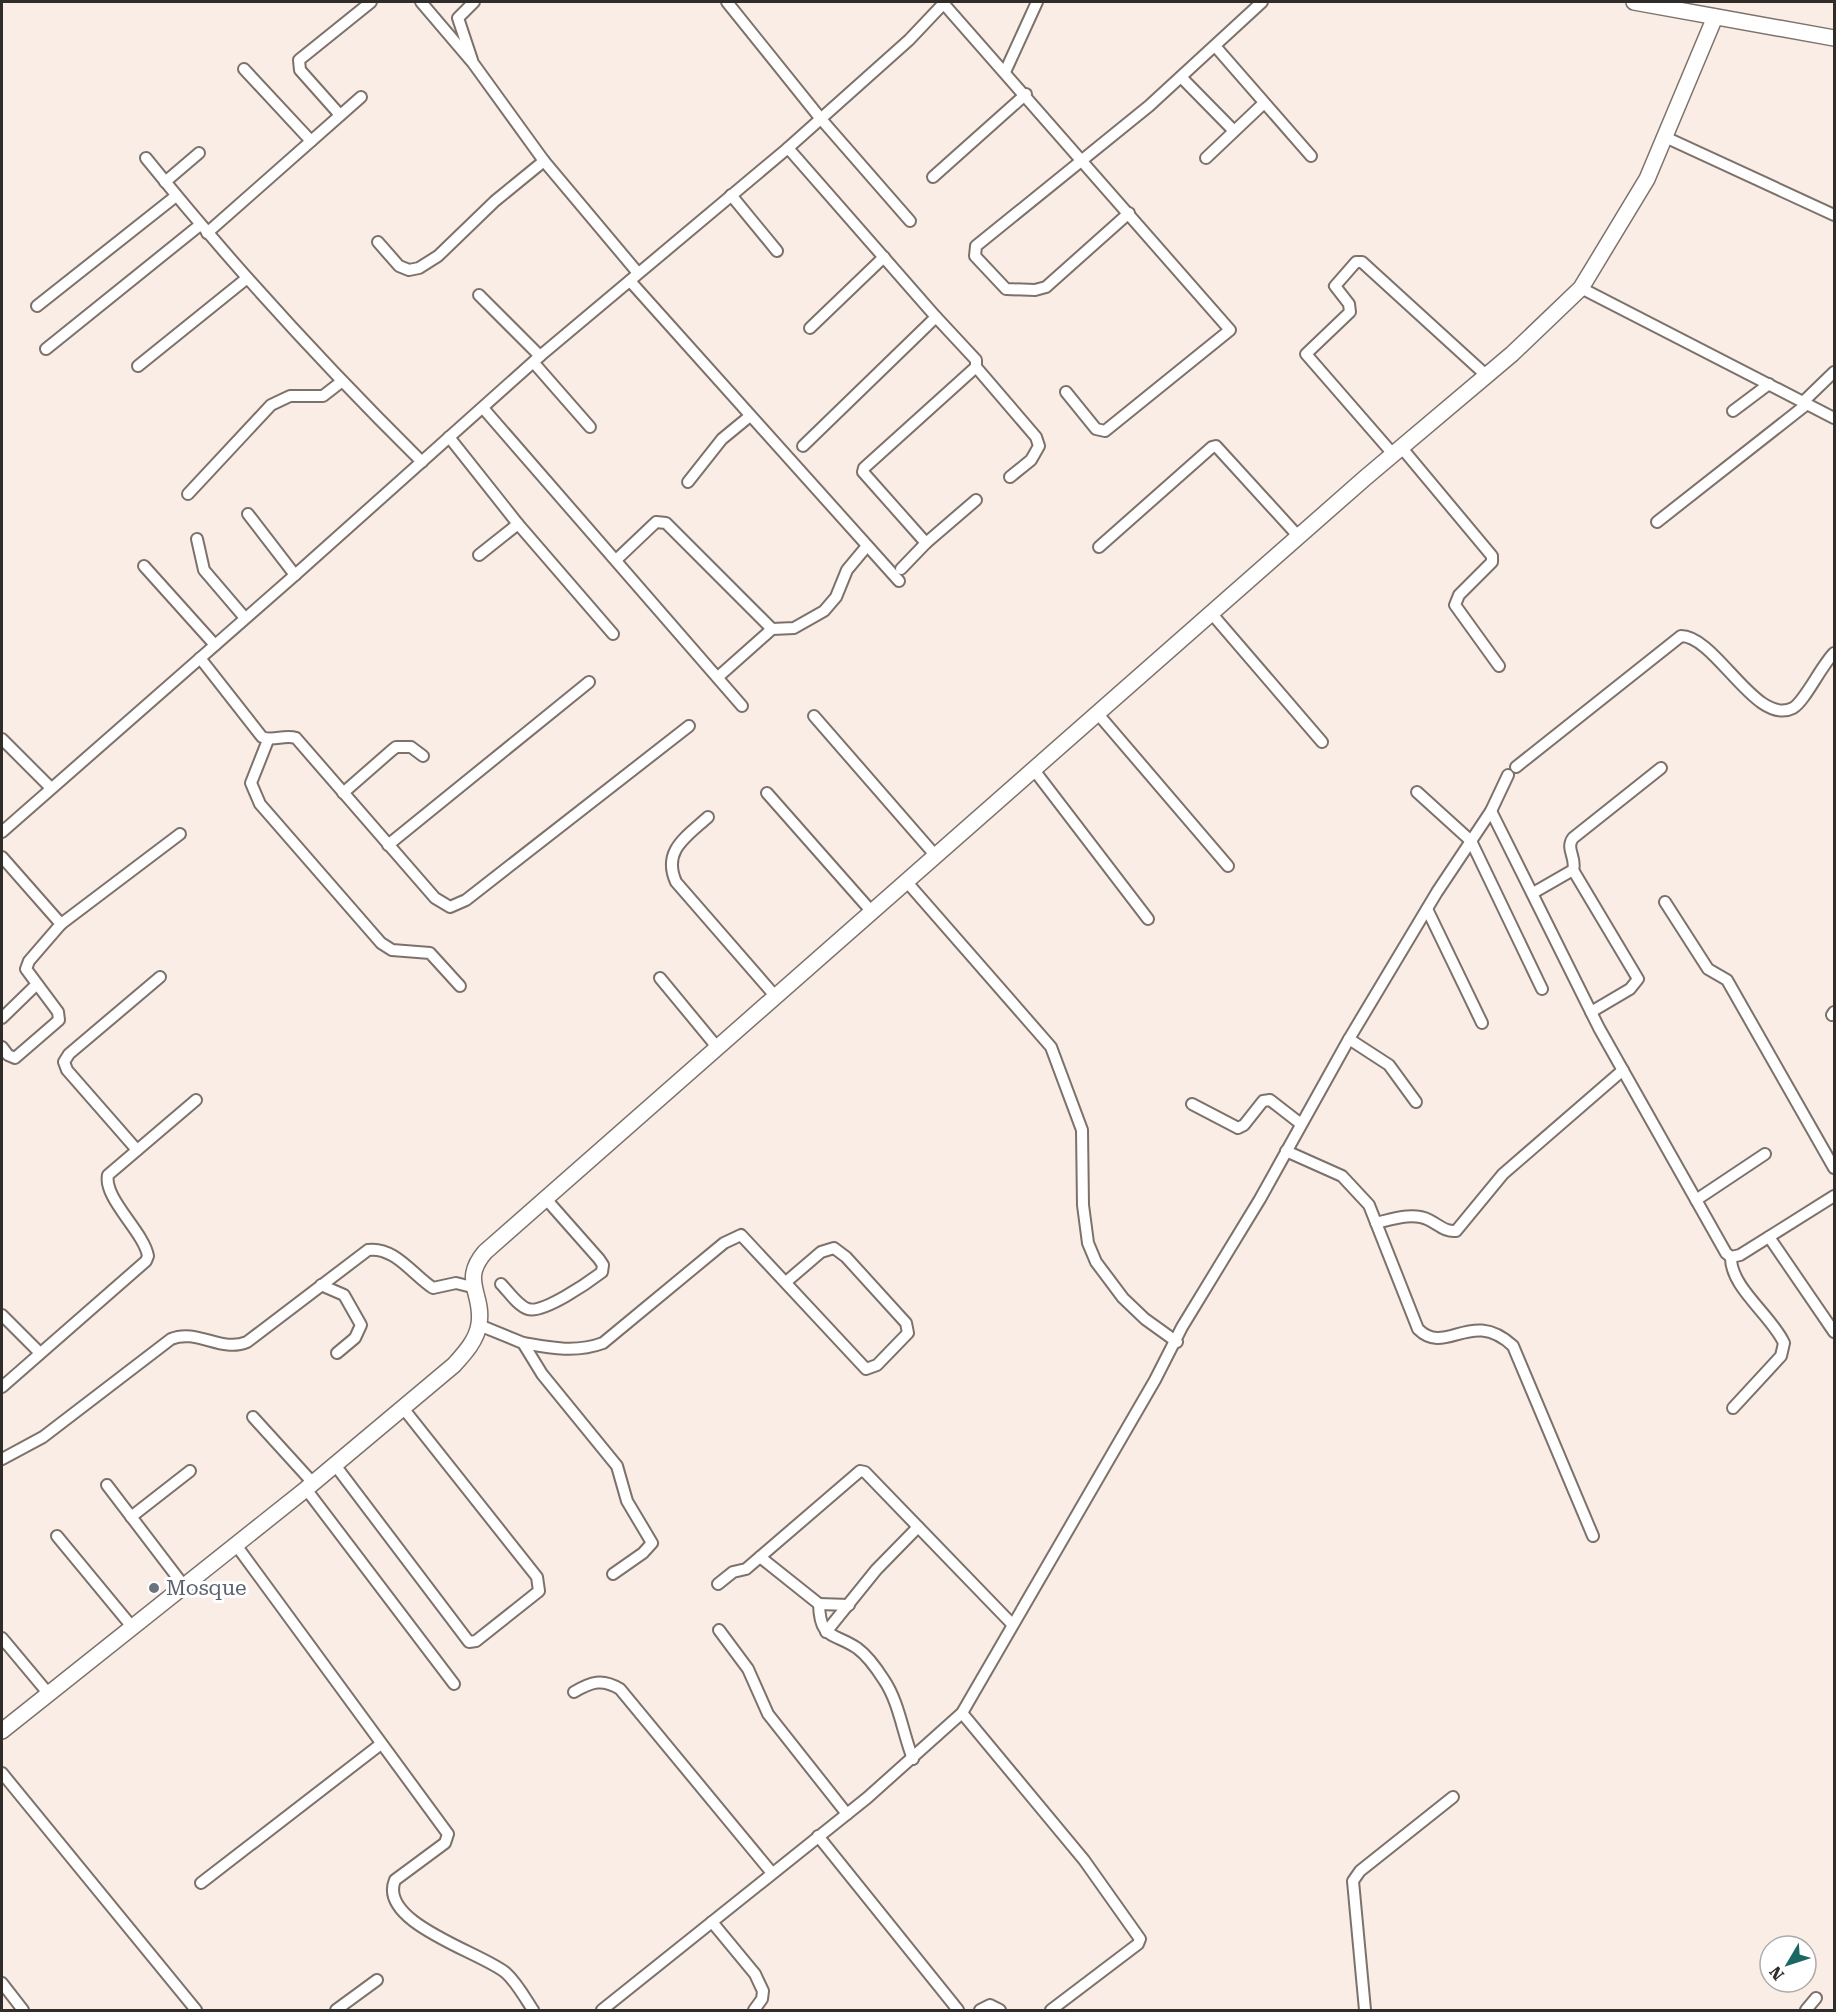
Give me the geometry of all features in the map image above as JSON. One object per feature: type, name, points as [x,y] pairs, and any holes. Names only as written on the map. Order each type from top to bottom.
[{"type":"street","points":[[340,115],[300,70],[299,60],[371,2]]},
{"type":"street","points":[[421,2],[472,63],[634,277],[750,416],[898,581]]},
{"type":"street","points":[[472,63],[458,18],[474,2]]},
{"type":"street","points":[[727,2],[821,119],[910,221]]},
{"type":"street","points":[[2,832],[537,359],[821,119],[909,40],[944,2],[1230,330],[1105,431],[1096,429],[1066,392]]},
{"type":"street","points":[[1005,72],[1037,2]]},
{"type":"street","points":[[1129,213],[1046,287],[1035,290],[1006,289],[996,281],[975,255],[976,246],[1181,77],[1262,2]]},
{"type":"street","points":[[1634,2],[1834,38]]},
{"type":"street","points":[[2,1731],[310,1486],[465,1353],[479,1325],[478,1306],[472,1287],[473,1272],[480,1258],[906,880],[1397,451],[1487,376],[1581,288],[1642,189],[1715,17]]},
{"type":"street","points":[[1215,46],[1311,156]]},
{"type":"street","points":[[244,69],[311,141]]},
{"type":"street","points":[[1181,77],[1234,131]]},
{"type":"street","points":[[933,177],[1026,94]]},
{"type":"street","points":[[46,349],[204,229],[361,97]]},
{"type":"street","points":[[1206,158],[1264,103]]},
{"type":"street","points":[[1665,137],[1834,215]]},
{"type":"street","points":[[788,148],[976,360],[976,367],[1036,437],[1040,446],[1031,460],[1010,477]]},
{"type":"street","points":[[165,182],[199,153]]},
{"type":"street","points":[[146,158],[246,279],[341,382],[422,462]]},
{"type":"street","points":[[378,242],[399,266],[409,270],[419,268],[438,256],[495,201],[544,161]]},
{"type":"street","points":[[732,195],[777,250]]},
{"type":"street","points":[[37,306],[176,196]]},
{"type":"street","points":[[810,328],[884,257]]},
{"type":"street","points":[[1487,376],[1362,262],[1356,262],[1335,286],[1349,304],[1350,312],[1306,354],[1492,556],[1492,562],[1459,595],[1455,606],[1499,666]]},
{"type":"street","points":[[138,366],[246,279]]},
{"type":"street","points":[[1581,288],[1834,418]]},
{"type":"street","points":[[479,296],[537,359],[590,427]]},
{"type":"street","points":[[803,446],[936,317]]},
{"type":"street","points":[[926,543],[862,472],[976,367]]},
{"type":"street","points":[[1657,522],[1805,403],[1834,372]]},
{"type":"street","points":[[188,494],[271,405],[290,396],[323,396],[341,382]]},
{"type":"street","points":[[1733,411],[1769,384]]},
{"type":"street","points":[[483,408],[742,706]]},
{"type":"street","points":[[688,482],[722,439],[750,416]]},
{"type":"street","points":[[449,437],[518,524],[613,634]]},
{"type":"street","points":[[1099,547],[1212,447],[1216,446],[1299,537]]},
{"type":"street","points":[[901,569],[926,543],[975,500]]},
{"type":"street","points":[[248,514],[295,575]]},
{"type":"street","points":[[616,560],[656,522],[666,523],[683,537],[741,601],[772,629]]},
{"type":"street","points":[[479,555],[518,524]]},
{"type":"street","points":[[197,539],[204,570],[245,618]]},
{"type":"street","points":[[718,677],[772,629],[794,628],[824,611],[836,597],[848,570],[867,546]]},
{"type":"street","points":[[144,566],[215,645]]},
{"type":"street","points":[[1212,614],[1322,742]]},
{"type":"street","points":[[602,2010],[847,1814],[913,1759],[962,1713],[1177,1342],[1182,1327],[1260,1199],[1349,1039],[1427,909],[1491,812],[1512,771],[1681,636],[1689,636],[1702,646],[1764,705],[1781,711],[1792,708],[1802,700],[1817,673],[1834,653]]},
{"type":"street","points":[[200,658],[256,730],[268,740]]},
{"type":"street","points":[[388,845],[589,682]]},
{"type":"street","points":[[1098,714],[1228,866]]},
{"type":"street","points":[[814,717],[935,855]]},
{"type":"street","points":[[268,740],[289,736],[296,738],[442,904],[450,906],[459,904],[689,726]]},
{"type":"street","points":[[2,739],[51,788]]},
{"type":"street","points":[[268,740],[251,783],[260,804],[381,943],[400,952],[430,953],[460,986]]},
{"type":"street","points":[[343,793],[396,747],[411,747],[423,756]]},
{"type":"street","points":[[1533,893],[1573,870],[1575,864],[1569,848],[1573,838],[1661,768]]},
{"type":"street","points":[[1034,770],[1148,919]]},
{"type":"street","points":[[1417,792],[1471,841],[1542,989]]},
{"type":"street","points":[[767,793],[872,912]]},
{"type":"street","points":[[1491,812],[1591,1012],[1726,1253],[1731,1257]]},
{"type":"street","points":[[708,817],[678,846],[671,859],[670,870],[676,882],[776,997]]},
{"type":"street","points":[[2,1047],[8,1055],[15,1058],[59,1020],[60,1015],[28,974],[26,965],[61,924],[180,834]]},
{"type":"street","points":[[2,857],[61,924]]},
{"type":"street","points":[[1573,870],[1638,979],[1630,989],[1591,1012]]},
{"type":"street","points":[[906,880],[1051,1047],[1082,1130],[1083,1205],[1088,1243],[1096,1262],[1123,1298],[1145,1319],[1177,1342]]},
{"type":"street","points":[[1665,902],[1708,969],[1726,980],[1834,1168]]},
{"type":"street","points":[[1427,909],[1482,1023]]},
{"type":"street","points":[[137,1150],[67,1070],[64,1062],[69,1054],[160,977]]},
{"type":"street","points":[[660,978],[717,1047]]},
{"type":"street","points":[[2,1018],[36,985]]},
{"type":"street","points":[[1349,1039],[1389,1065],[1416,1102]]},
{"type":"street","points":[[1376,1223],[1404,1217],[1422,1218],[1447,1231],[1456,1231],[1503,1174],[1623,1070]]},
{"type":"street","points":[[2,1387],[146,1261],[148,1256],[145,1244],[107,1181],[112,1169],[196,1100]]},
{"type":"street","points":[[1192,1104],[1238,1128],[1263,1101],[1270,1100],[1301,1124]]},
{"type":"street","points":[[1286,1151],[1342,1176],[1369,1205],[1418,1329],[1424,1335],[1434,1339],[1470,1330],[1486,1329],[1504,1338],[1513,1346],[1593,1536]]},
{"type":"street","points":[[1696,1200],[1765,1154]]},
{"type":"street","points":[[1731,1257],[1740,1255],[1834,1196]]},
{"type":"street","points":[[501,1284],[525,1308],[536,1310],[602,1272],[603,1265],[599,1259],[546,1199]]},
{"type":"street","points":[[479,1325],[523,1343],[558,1349],[587,1349],[603,1343],[724,1243],[741,1235],[866,1369],[877,1365],[908,1334],[906,1323],[846,1257],[834,1248],[821,1252],[786,1282]]},
{"type":"street","points":[[1768,1237],[1834,1332]]},
{"type":"street","points":[[2,1459],[43,1437],[171,1339],[180,1335],[193,1336],[223,1344],[240,1345],[360,1254],[375,1249],[392,1255],[434,1288],[456,1283],[472,1287]]},
{"type":"street","points":[[1731,1257],[1731,1266],[1737,1278],[1784,1343],[1781,1356],[1733,1408]]},
{"type":"street","points":[[321,1285],[344,1295],[359,1318],[359,1332],[337,1353]]},
{"type":"street","points":[[2,1314],[40,1353]]},
{"type":"street","points":[[523,1343],[542,1374],[621,1473],[627,1501],[651,1537],[650,1547],[613,1574]]},
{"type":"street","points":[[335,1465],[469,1642],[476,1641],[539,1591],[537,1577],[403,1408]]},
{"type":"street","points":[[252,1417],[310,1486],[454,1684]]},
{"type":"street","points":[[132,1517],[190,1471]]},
{"type":"street","points":[[718,1584],[733,1572],[746,1569],[785,1532],[860,1471],[865,1472],[1012,1624]]},
{"type":"street","points":[[107,1485],[184,1586]]},
{"type":"street","points":[[826,1632],[876,1570],[918,1527]]},
{"type":"street","points":[[57,1536],[133,1628]]},
{"type":"street","points":[[236,1545],[449,1838],[445,1844],[395,1880],[392,1892],[397,1902],[417,1924],[435,1936],[505,1972],[533,2010]]},
{"type":"street","points":[[760,1557],[819,1604],[849,1605]]},
{"type":"street","points":[[819,1604],[819,1620],[826,1632],[858,1648],[886,1683],[913,1759]]},
{"type":"street","points":[[719,1630],[743,1660],[768,1714],[847,1814]]},
{"type":"street","points":[[2,1638],[48,1693]]},
{"type":"street","points":[[574,1692],[589,1683],[601,1681],[620,1689],[772,1873]]},
{"type":"street","points":[[962,1713],[1084,1860],[1140,1940],[1138,1944],[1050,2010]]},
{"type":"street","points":[[201,1883],[381,1744]]},
{"type":"street","points":[[2,1773],[196,2010]]},
{"type":"street","points":[[1365,2010],[1353,1881],[1360,1871],[1453,1797]]},
{"type":"street","points":[[818,1836],[958,2010]]},
{"type":"street","points":[[712,1922],[761,1984],[762,1999],[754,2010]]},
{"type":"street","points":[[336,2010],[377,1980]]},
{"type":"street","points":[[2,1983],[23,2010]]},
{"type":"street","points":[[1806,2010],[1816,1998]]},
{"type":"street","points":[[980,2010],[990,2005],[1000,2010]]},
{"type":"place","name":"Mosque","points":[[154,1588]]}]
